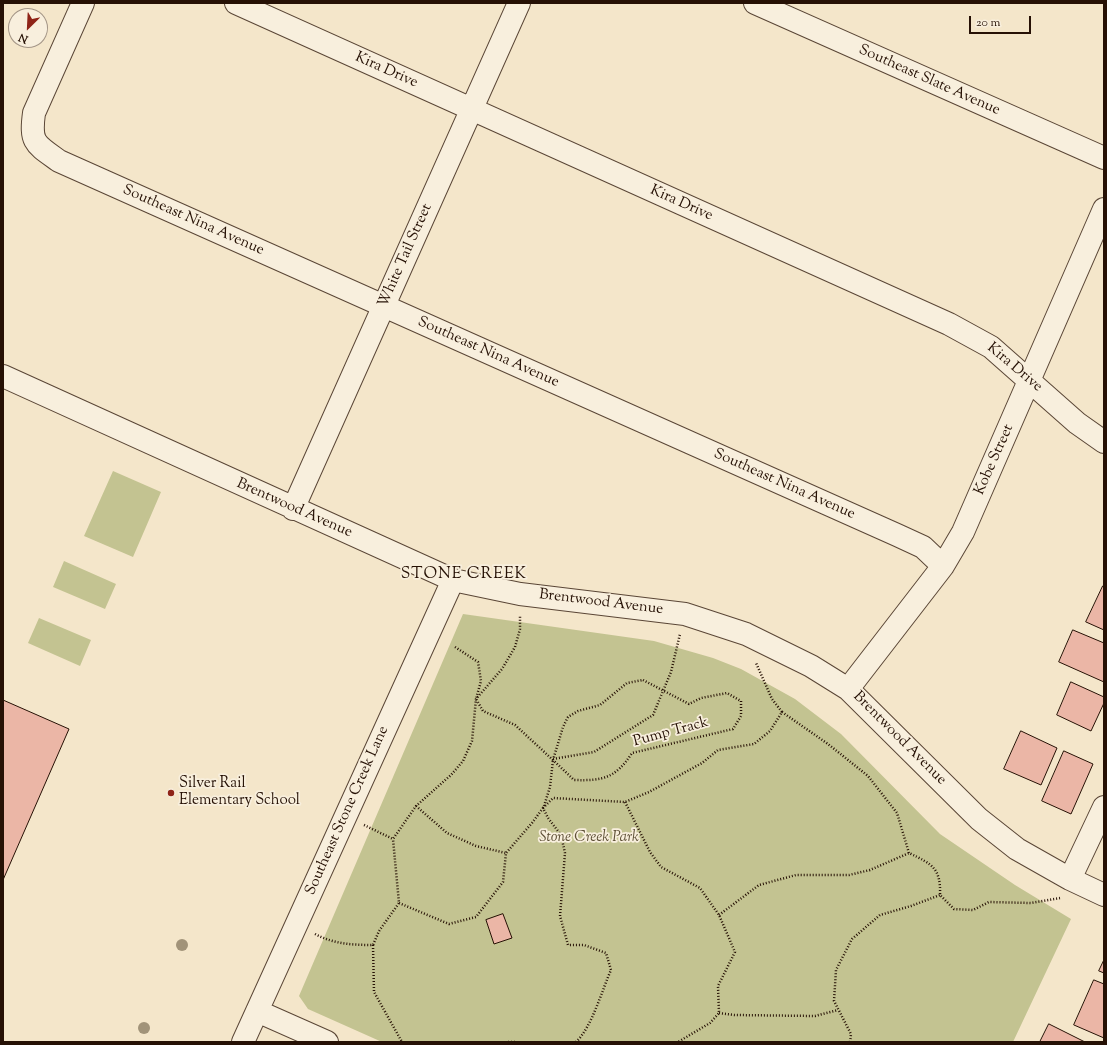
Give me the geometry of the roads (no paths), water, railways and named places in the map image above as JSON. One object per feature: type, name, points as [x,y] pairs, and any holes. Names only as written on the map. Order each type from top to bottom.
[{"type":"street","name":"Southeast Nina Avenue","points":[[83,3],[34,113],[31,131],[34,140],[39,147],[59,161],[383,307],[897,535],[923,547],[943,566]]},
{"type":"street","name":"Kira Drive","points":[[236,3],[949,324],[991,347],[1077,423],[1104,442]]},
{"type":"street","name":"White Tail Street","points":[[293,509],[519,3]]},
{"type":"street","name":"Southeast Slate Avenue","points":[[755,3],[1104,158]]},
{"type":"street","name":"Kobe Street","points":[[848,689],[943,566],[963,532],[1104,209]]},
{"type":"street","name":"Brentwood Avenue","points":[[3,376],[452,580],[520,594],[685,614],[746,634],[811,666],[848,689],[979,819],[1017,849],[1070,879],[1104,895]]},
{"type":"street","name":"Southeast Stone Creek Lane","points":[[243,1042],[452,580]]},
{"type":"street","points":[[1070,879],[1104,807]]},
{"type":"street","points":[[257,1011],[327,1042]]},
{"type":"place","name":"Silver Rail Elementary School","points":[[171,793]]},
{"type":"district","name":"STONE CREEK","points":[[464,575]]},
{"type":"park label","name":"Stone Creek Park","points":[[589,838]]}]
